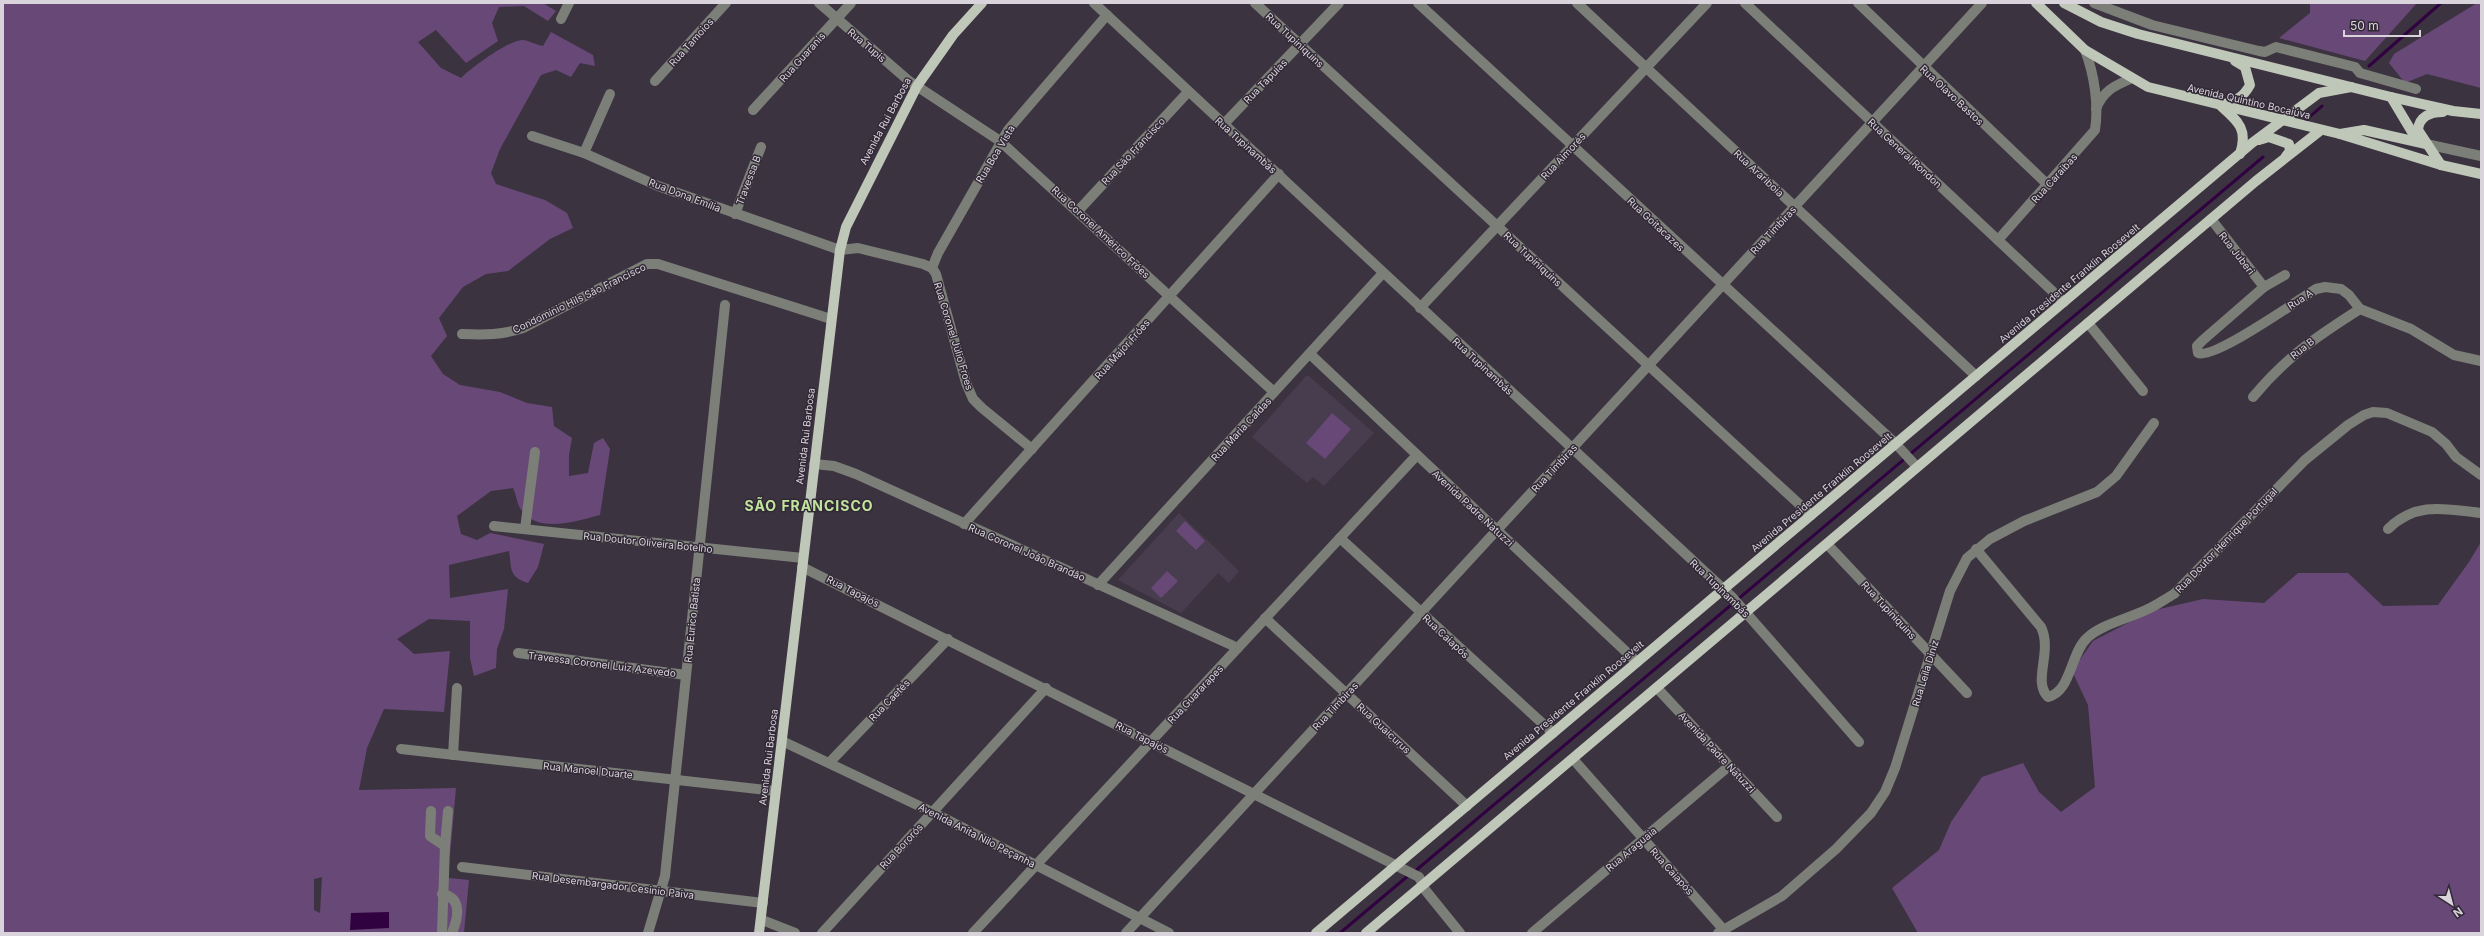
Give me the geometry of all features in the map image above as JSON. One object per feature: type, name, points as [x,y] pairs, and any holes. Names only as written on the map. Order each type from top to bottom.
[{"type":"main road","name":"Avenida Rui Barbosa","points":[[759,933],[762,920],[775,791],[840,250],[846,227],[917,86],[953,35],[982,3]]},
{"type":"main road","name":"Avenida Quintino Bocaiúva","points":[[2036,3],[2085,50],[2130,79],[2162,92],[2340,134],[2441,165],[2481,174]]},
{"type":"main road","points":[[2064,3],[2094,19],[2125,31],[2351,88],[2453,111],[2481,114]]},
{"type":"main road","points":[[2220,106],[2235,101],[2245,94],[2250,85],[2245,67],[2229,57]]},
{"type":"main road","name":"Avenida Presidente Franklin Roosevelt","points":[[1316,933],[2252,143],[2319,93],[2351,88]]},
{"type":"main road","points":[[2391,97],[2422,143],[2441,165]]},
{"type":"main road","points":[[2220,106],[2232,115],[2243,131],[2244,142],[2240,154]]},
{"type":"main road","points":[[2422,143],[2418,133],[2418,125],[2422,119],[2430,114],[2453,111]]},
{"type":"main road","points":[[1366,933],[1421,881],[1657,688],[1744,610],[1827,544],[1914,464],[2088,323],[2285,157],[2321,130]]},
{"type":"main road","points":[[2340,134],[2364,130],[2422,143]]},
{"type":"main road","points":[[2252,143],[2270,137],[2290,144],[2290,151],[2285,157]]},
{"type":"street","points":[[561,19],[569,3]]},
{"type":"street","name":"Rua Tamoios","points":[[655,81],[726,3]]},
{"type":"street","name":"Rua Tupis","points":[[820,3],[836,19],[917,86]]},
{"type":"street","name":"Rua Guaranis","points":[[753,110],[851,3]]},
{"type":"street","name":"Rua Tupinambás","points":[[1094,3],[1223,125],[1279,174],[1420,308],[1733,598],[1859,742]]},
{"type":"street","name":"Rua Tupiniquins","points":[[1255,3],[1811,515]]},
{"type":"street","name":"Rua Tapuias","points":[[1223,125],[1340,3]]},
{"type":"street","name":"Rua Goitacazes","points":[[1418,3],[1573,145],[1722,286],[1896,444],[1914,464]]},
{"type":"street","name":"Rua Arariboia","points":[[1577,3],[1976,376]]},
{"type":"street","name":"Rua Aimorés","points":[[1420,308],[1706,3]]},
{"type":"street","name":"Rua General Rondon","points":[[1745,3],[2064,302]]},
{"type":"street","name":"Rua Olavo Bastos","points":[[1858,3],[1923,67],[2048,185]]},
{"type":"street","name":"Rua Timbiras","points":[[1126,933],[1982,3]]},
{"type":"street","points":[[2094,3],[2152,25],[2264,52],[2276,47],[2355,67],[2360,73],[2416,89]]},
{"type":"street","name":"Rua Boa Vista","points":[[932,268],[1000,141],[1107,15]]},
{"type":"street","name":"Rua Caraibas","points":[[1998,240],[2095,130],[2096,111],[2093,74],[2085,50]]},
{"type":"street","name":"Rua Caraibas","points":[[2096,111],[2100,99],[2106,91],[2130,79]]},
{"type":"street","name":"Rua Coronel Américo Fróes","points":[[917,86],[1000,141],[1274,392]]},
{"type":"street","name":"Rua São Francisco","points":[[1078,211],[1188,92]]},
{"type":"street","points":[[584,153],[610,94]]},
{"type":"street","name":"Rua Dona Emília","points":[[532,136],[584,153],[658,186],[840,250]]},
{"type":"street","points":[[2422,143],[2481,156]]},
{"type":"street","name":"Travessa B","points":[[735,214],[760,147]]},
{"type":"street","name":"Rua Major Fróes","points":[[964,524],[1279,174]]},
{"type":"street","name":"Rua Juberi","points":[[2211,219],[2264,287]]},
{"type":"street","name":"Rua Coronel Júlio Froes","points":[[840,250],[858,248],[923,264],[932,268],[936,274],[966,383],[973,399],[1032,449]]},
{"type":"street","name":"Condomínio Hils São Francisco","points":[[462,334],[489,336],[505,334],[524,328],[647,264],[658,264],[831,319]]},
{"type":"street","name":"Rua Maria Caldas","points":[[1098,585],[1383,273]]},
{"type":"street","points":[[2264,287],[2284,275]]},
{"type":"street","name":"Rua A","points":[[2264,287],[2203,340],[2196,350],[2201,354],[2223,348],[2316,288],[2325,287],[2341,289],[2349,295],[2360,309],[2411,329],[2454,356],[2481,361]]},
{"type":"street","name":"Rua Eurico Batista","points":[[648,933],[662,890],[725,305]]},
{"type":"street","name":"Rua B","points":[[2253,398],[2278,368],[2307,343],[2360,309]]},
{"type":"street","points":[[2088,323],[2143,391]]},
{"type":"street","name":"Avenida Padre Natuzzi","points":[[1310,354],[1637,662]]},
{"type":"street","name":"Rua Doutor Henrique Portugal","points":[[1976,548],[2043,632],[2046,647],[2040,683],[2042,690],[2048,697],[2055,695],[2064,687],[2069,671],[2087,638],[2148,609],[2174,594],[2304,460],[2326,441],[2364,415],[2373,412],[2387,414],[2432,432],[2446,444],[2456,457],[2481,476]]},
{"type":"street","name":"Rua Leila Diniz","points":[[1721,931],[1782,896],[1804,878],[1871,813],[1885,792],[1895,768],[1957,574],[1976,548],[2024,521],[2097,492],[2116,476],[2154,423]]},
{"type":"street","points":[[525,529],[535,452]]},
{"type":"street","name":"Rua Guararapes","points":[[973,933],[1417,455]]},
{"type":"street","name":"Rua Coronel João Brandão","points":[[814,464],[834,466],[856,474],[1238,648]]},
{"type":"street","points":[[2388,529],[2407,514],[2422,509],[2481,513]]},
{"type":"street","name":"Rua Doutor Oliveira Botelho","points":[[494,526],[700,548],[803,563]]},
{"type":"street","name":"Rua Caiapós","points":[[1340,538],[1552,733]]},
{"type":"street","name":"Rua Tupiniquins","points":[[1827,544],[1967,693]]},
{"type":"street","name":"Rua Tapajós","points":[[803,563],[948,639],[1396,865],[1421,881],[1460,933]]},
{"type":"street","name":"Rua Guaicurus","points":[[1265,618],[1467,806]]},
{"type":"street","name":"Rua Caetés","points":[[830,762],[948,639]]},
{"type":"street","name":"Travessa Coronel Luiz Azevedo","points":[[518,653],[686,675]]},
{"type":"street","points":[[453,755],[457,688]]},
{"type":"street","name":"Rua Bororós","points":[[822,933],[1046,688]]},
{"type":"street","name":"Avenida Padre Natuzzi","points":[[1657,688],[1777,817]]},
{"type":"street","name":"Avenida Anita Nilo Peçanha","points":[[782,741],[830,762],[932,812],[1170,933]]},
{"type":"street","name":"Rua Manoel Duarte","points":[[401,749],[775,791]]},
{"type":"street","name":"Rua Caiapós","points":[[1572,758],[1721,931]]},
{"type":"street","name":"Rua Araguaia","points":[[1532,933],[1729,766]]},
{"type":"street","points":[[442,933],[442,894],[448,810]]},
{"type":"street","points":[[431,811],[430,836],[445,846]]},
{"type":"street","name":"Rua Desembargador Cesinio Paiva","points":[[462,867],[662,890],[763,904]]},
{"type":"street","points":[[442,894],[451,897],[457,905],[458,914],[452,933]]},
{"type":"street","points":[[762,920],[795,933]]},
{"type":"shaded area","points":[[3,3],[543,3],[556,11],[548,21],[524,6],[499,7],[492,23],[498,41],[466,63],[436,30],[418,42],[441,68],[461,78],[499,50],[515,42],[524,40],[543,46],[551,32],[593,55],[595,66],[580,63],[571,77],[556,70],[541,75],[500,149],[491,173],[496,184],[545,200],[567,213],[573,228],[550,239],[508,271],[486,274],[463,287],[439,318],[447,336],[431,356],[443,374],[460,385],[500,392],[527,403],[552,407],[554,426],[572,438],[569,455],[569,476],[588,473],[594,443],[603,438],[610,449],[600,515],[569,523],[546,524],[536,521],[527,516],[520,508],[513,488],[491,491],[457,516],[461,534],[477,540],[490,533],[544,544],[538,567],[528,583],[522,581],[514,575],[511,567],[509,551],[449,565],[450,598],[508,589],[504,629],[497,649],[496,668],[474,676],[470,658],[470,621],[429,619],[397,639],[414,654],[450,651],[444,712],[384,709],[367,748],[359,790],[456,788],[450,855],[443,856],[439,877],[469,880],[464,933],[3,933]],"holes":[[[322,877],[320,913],[314,910],[314,879]]]},
{"type":"shaded area","points":[[2310,3],[2417,3],[2365,61],[2279,38],[2310,13]]},
{"type":"shaded area","points":[[2477,3],[2481,3],[2481,88],[2427,74],[2405,83],[2389,63],[2394,54]]},
{"type":"shaded area","points":[[1306,376],[1309,376],[1374,433],[1324,486],[1313,477],[1307,483],[1252,437]]},
{"type":"shaded area","points":[[1332,413],[1351,429],[1325,459],[1306,443]]},
{"type":"shaded area","points":[[1179,513],[1239,571],[1229,583],[1218,573],[1181,613],[1118,580]]},
{"type":"shaded area","points":[[1185,521],[1205,541],[1196,550],[1176,531]]},
{"type":"shaded area","points":[[2481,542],[2481,933],[1918,933],[1892,888],[1939,850],[1951,822],[1982,777],[2023,763],[2039,792],[2061,812],[2095,787],[2088,705],[2072,671],[2093,641],[2151,611],[2203,599],[2264,603],[2298,573],[2348,573],[2383,606],[2438,605],[2469,562]]},
{"type":"shaded area","points":[[1167,571],[1178,581],[1161,598],[1151,588]]},
{"type":"shaded area","points":[[389,912],[389,928],[350,930],[351,913]]},
{"type":"waterway","points":[[2369,66],[2441,3]]},
{"type":"waterway","points":[[2305,121],[2322,106]]},
{"type":"waterway","points":[[1414,872],[2263,157]]},
{"type":"waterway","points":[[1340,933],[1409,875]]},
{"type":"district","name":"SÃO FRANCISCO","points":[[809,505]]}]
